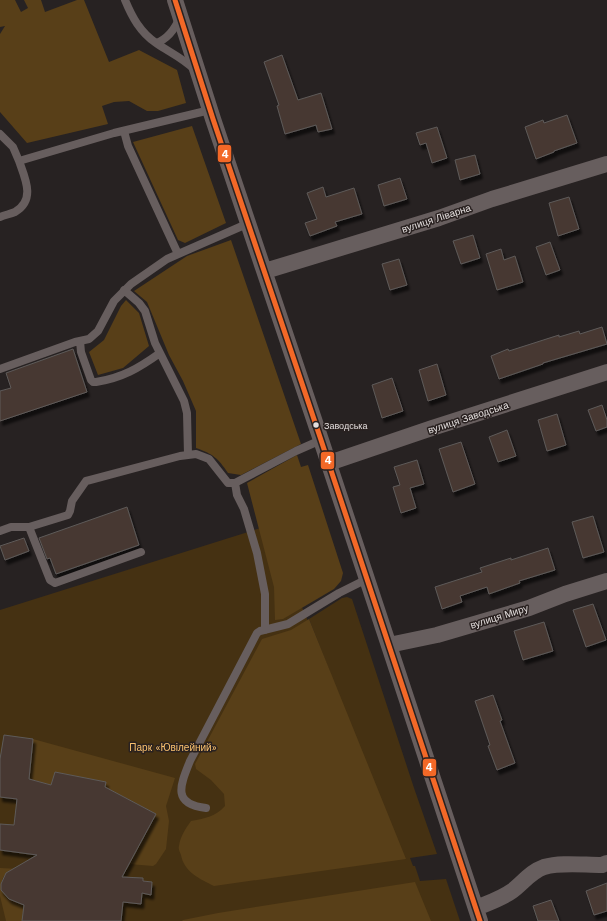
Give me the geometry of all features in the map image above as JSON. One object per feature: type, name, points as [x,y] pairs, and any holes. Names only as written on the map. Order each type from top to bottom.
[{"type":"street","points":[[175,0],[210,110],[265,270],[478,914],[497,899],[512,891],[531,873],[544,867],[607,863]]},
{"type":"street","name":"вулиця Ліварна","points":[[265,270],[439,218],[492,199],[607,164]]},
{"type":"street","name":"вулиця Заводська","points":[[329,463],[432,428],[607,372]]},
{"type":"street","name":"вулиця Миру","points":[[389,645],[458,629],[529,608],[565,594],[607,581]]},
{"type":"lane","points":[[125,0],[133,19],[145,34],[156,43],[183,59],[199,74]]},
{"type":"lane","points":[[156,43],[162,41],[169,34],[176,26],[180,16]]},
{"type":"lane","points":[[19,161],[124,131],[210,110]]},
{"type":"lane","points":[[124,131],[128,146],[178,254]]},
{"type":"lane","points":[[0,134],[13,147],[28,187],[28,196],[24,204],[15,212],[0,217]]},
{"type":"lane","points":[[0,368],[89,339],[98,331],[114,301],[131,284],[167,259],[249,223]]},
{"type":"lane","points":[[124,290],[139,303],[145,311],[155,343],[184,400],[187,413],[188,455]]},
{"type":"lane","points":[[80,341],[81,352],[91,380],[96,382],[125,375],[160,353]]},
{"type":"lane","points":[[0,530],[11,527],[28,527],[68,515],[72,501],[86,481],[180,456],[196,454],[209,459],[228,483],[235,483],[296,451],[321,440]]},
{"type":"lane","points":[[235,483],[237,495],[244,509],[257,553],[265,594],[265,630]]},
{"type":"lane","points":[[28,527],[50,580],[55,583],[141,552]]},
{"type":"lane","points":[[206,808],[195,807],[187,803],[182,796],[181,788],[184,777],[190,762],[257,633],[288,624],[339,593],[367,579]]},
{"type":"green space","name":"Парк «Ювілейний»","points":[[267,526],[332,677],[309,619],[342,598],[347,597],[352,599],[437,854],[410,858],[413,866],[415,866],[420,881],[446,879],[460,921],[0,921],[0,610]]},
{"type":"shaded area","points":[[0,0],[15,0],[21,12],[28,8],[24,0],[41,0],[45,12],[77,0],[84,0],[109,62],[139,50],[177,70],[186,103],[158,111],[147,111],[129,101],[114,102],[102,106],[108,124],[27,143],[0,112],[0,34],[5,26],[0,27]]},
{"type":"shaded area","points":[[192,126],[226,223],[185,243],[178,240],[133,142]]},
{"type":"shaded area","points":[[231,240],[301,444],[241,475],[228,473],[215,457],[196,448],[196,411],[183,381],[169,355],[147,302],[134,291],[187,256]]},
{"type":"shaded area","points":[[126,300],[139,313],[149,346],[123,368],[98,375],[89,352],[104,340],[121,306]]},
{"type":"shaded area","points":[[297,455],[301,467],[308,465],[343,573],[341,581],[334,589],[283,619],[275,620],[274,587],[247,483]]},
{"type":"shaded area","points":[[309,619],[406,859],[214,886],[198,878],[185,866],[179,848],[182,836],[191,821],[214,815],[225,806],[224,794],[211,780],[196,769],[195,764],[262,639],[291,630]]},
{"type":"shaded area","points":[[33,739],[175,778],[166,806],[169,821],[166,849],[156,864],[153,866],[129,864],[156,814],[105,787],[106,782],[55,772],[51,785],[29,779]]},
{"type":"shaded area","points":[[0,868],[19,869],[10,871],[5,875],[2,881],[1,890],[9,899],[24,903],[22,921],[6,921],[0,896]]},
{"type":"shaded area","points":[[415,882],[431,921],[182,921],[218,913]]},
{"type":"building","points":[[282,55],[298,100],[321,93],[332,129],[318,132],[316,125],[285,134],[277,106],[279,105],[264,62]]},
{"type":"building","points":[[567,115],[577,143],[536,159],[525,127],[543,120],[544,123]]},
{"type":"building","points":[[437,127],[447,158],[432,163],[426,143],[420,145],[416,133]]},
{"type":"building","points":[[475,155],[480,174],[460,180],[455,160]]},
{"type":"building","points":[[400,178],[407,199],[384,206],[378,185]]},
{"type":"building","points":[[323,187],[326,197],[354,188],[362,214],[335,222],[337,226],[310,236],[305,223],[317,219],[307,193]]},
{"type":"building","points":[[569,197],[579,229],[558,236],[549,203]]},
{"type":"building","points":[[473,235],[480,258],[461,264],[453,241]]},
{"type":"building","points":[[550,242],[560,270],[546,275],[536,247]]},
{"type":"building","points":[[501,249],[504,260],[515,256],[523,282],[497,290],[486,254]]},
{"type":"building","points":[[399,259],[407,285],[390,290],[382,264]]},
{"type":"building","points":[[602,327],[607,344],[543,363],[499,379],[491,356],[508,349],[509,351],[559,335],[559,337],[579,331],[580,334]]},
{"type":"building","points":[[73,349],[87,392],[0,421],[0,391],[11,388],[6,373]]},
{"type":"building","points":[[437,364],[446,395],[428,401],[419,370]]},
{"type":"building","points":[[392,378],[403,411],[382,418],[372,385]]},
{"type":"building","points":[[602,405],[607,420],[607,427],[596,431],[588,410]]},
{"type":"building","points":[[557,414],[566,445],[547,451],[538,420]]},
{"type":"building","points":[[507,430],[516,456],[498,462],[489,437]]},
{"type":"building","points":[[461,442],[475,484],[453,492],[439,449]]},
{"type":"building","points":[[417,460],[424,484],[410,488],[416,508],[401,513],[393,487],[400,485],[394,467]]},
{"type":"building","points":[[127,507],[139,545],[56,574],[50,558],[47,559],[39,538]]},
{"type":"building","points":[[593,516],[604,552],[583,558],[572,522]]},
{"type":"building","points":[[24,538],[29,551],[5,560],[0,546]]},
{"type":"building","points":[[548,548],[555,570],[519,581],[520,583],[489,594],[487,587],[460,596],[462,602],[442,609],[435,587],[482,572],[480,568]]},
{"type":"building","points":[[593,604],[606,640],[586,647],[573,610]]},
{"type":"building","points":[[544,622],[553,651],[523,660],[514,631]]},
{"type":"building","points":[[493,695],[502,720],[500,721],[515,763],[497,770],[488,746],[490,745],[475,701]]},
{"type":"building","points":[[4,735],[33,739],[29,779],[51,785],[55,772],[106,782],[105,787],[156,814],[122,877],[143,878],[143,881],[152,882],[151,895],[142,893],[141,904],[123,902],[121,921],[22,921],[24,905],[9,899],[1,890],[1,884],[6,873],[37,855],[0,850],[0,824],[14,825],[17,799],[0,797],[0,759]]},
{"type":"building","points":[[607,883],[607,911],[594,915],[586,891]]},
{"type":"building","points":[[551,900],[559,921],[538,921],[533,906]]},
{"type":"transit line","name":"4","points":[[175,0],[213,119],[480,921]]},
{"type":"place","name":"Заводська","points":[[316,425]]}]
